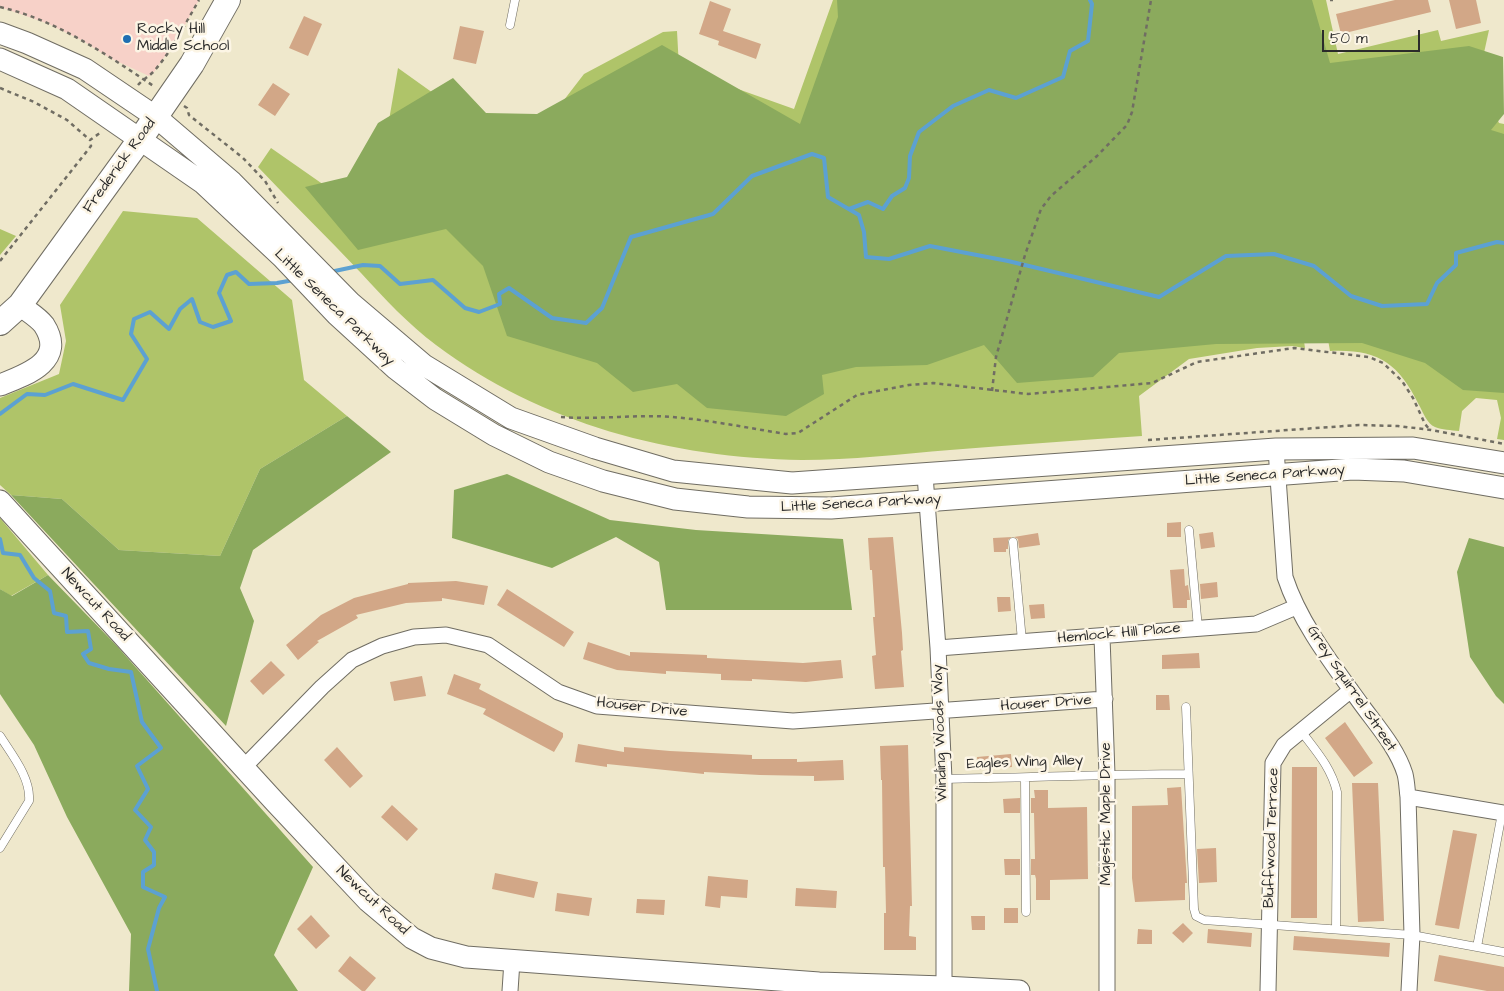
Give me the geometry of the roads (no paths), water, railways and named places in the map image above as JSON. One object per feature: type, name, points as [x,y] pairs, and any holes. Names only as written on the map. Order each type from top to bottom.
[{"type":"main road","name":"Frederick Road","points":[[0,323],[20,304],[156,118],[192,64],[228,0]]},
{"type":"main road","name":"Little Seneca Parkway","points":[[0,34],[27,43],[85,69],[156,118],[232,182],[290,252],[344,309],[396,369],[435,399],[494,435],[549,462],[603,481],[675,499],[748,507],[830,508],[1353,469],[1404,471],[1504,488]]},
{"type":"main road","name":"Little Seneca Parkway","points":[[0,59],[67,89],[141,138],[203,182],[290,252]]},
{"type":"main road","points":[[0,385],[27,375],[42,364],[50,352],[50,339],[43,324],[20,304]]},
{"type":"main road","name":"Little Seneca Parkway","points":[[344,309],[424,365],[511,418],[595,448],[673,471],[792,483],[1276,449],[1413,448],[1504,463]]},
{"type":"main road","name":"Newcut Road","points":[[0,502],[368,900],[412,938],[431,948],[466,958],[819,983],[1019,991]]},
{"type":"street","name":"Grey Squirrel Street","points":[[1276,449],[1285,577],[1296,607],[1351,690],[1394,750],[1405,775],[1408,797],[1412,935],[1409,991]]},
{"type":"street","name":"Winding Woods Way","points":[[925,475],[938,648],[944,779],[944,989]]},
{"type":"street","name":"Hemlock Hill Place","points":[[938,648],[1256,624],[1296,607]]},
{"type":"street","name":"Houser Drive","points":[[244,767],[322,686],[352,660],[382,646],[414,637],[446,635],[488,645],[558,692],[597,706],[793,721],[1105,699]]},
{"type":"street","name":"Majestic Maple Drive","points":[[1102,637],[1108,774],[1107,991]]},
{"type":"street","name":"Bluffwood Terrace","points":[[1268,991],[1273,763],[1284,745],[1351,690]]},
{"type":"street","points":[[1408,797],[1503,813]]},
{"type":"street","points":[[510,991],[512,961]]},
{"type":"lane","points":[[510,26],[515,0]]},
{"type":"lane","points":[[1189,530],[1198,628]]},
{"type":"lane","points":[[1013,542],[1022,641]]},
{"type":"lane","points":[[1186,707],[1194,909],[1196,916],[1204,920],[1412,935],[1504,952]]},
{"type":"lane","points":[[1301,731],[1328,766],[1337,792],[1336,929]]},
{"type":"lane","points":[[0,736],[14,757],[30,793],[29,801],[0,848]]},
{"type":"lane","name":"Eagles Wing Alley","points":[[944,779],[1108,774],[1188,774]]},
{"type":"lane","points":[[1025,778],[1026,912]]},
{"type":"lane","points":[[1477,947],[1503,813]]},
{"type":"waterway","points":[[849,209],[868,202],[883,209],[892,196],[905,188],[909,178],[910,156],[919,132],[953,106],[989,90],[1016,98],[1063,77],[1070,51],[1088,41],[1092,4],[1090,0]]},
{"type":"waterway","points":[[330,272],[363,265],[380,266],[400,284],[433,280],[465,308],[479,312],[500,304],[499,294],[509,288],[552,318],[586,323],[602,308],[631,237],[713,214],[752,176],[812,154],[824,158],[828,197],[859,215],[864,232],[866,257],[889,259],[930,246],[1008,261],[1159,297],[1226,256],[1274,254],[1314,266],[1351,296],[1382,306],[1427,304],[1437,283],[1456,265],[1456,253],[1497,242],[1504,243]]},
{"type":"waterway","points":[[0,414],[27,394],[45,395],[73,384],[123,400],[147,359],[131,334],[134,319],[150,312],[169,329],[180,309],[192,299],[200,322],[213,327],[231,321],[219,293],[227,275],[236,272],[249,284],[294,280]]},
{"type":"waterway","points":[[0,539],[3,553],[20,555],[34,578],[50,591],[54,613],[66,616],[67,632],[88,631],[91,649],[83,654],[89,663],[109,669],[131,672],[142,722],[161,748],[137,766],[148,789],[135,810],[151,827],[145,840],[154,852],[154,865],[143,872],[143,887],[165,897],[159,908],[148,949],[157,991]]},
{"type":"place","name":"Rocky Hill Middle School","points":[[127,39]]}]
